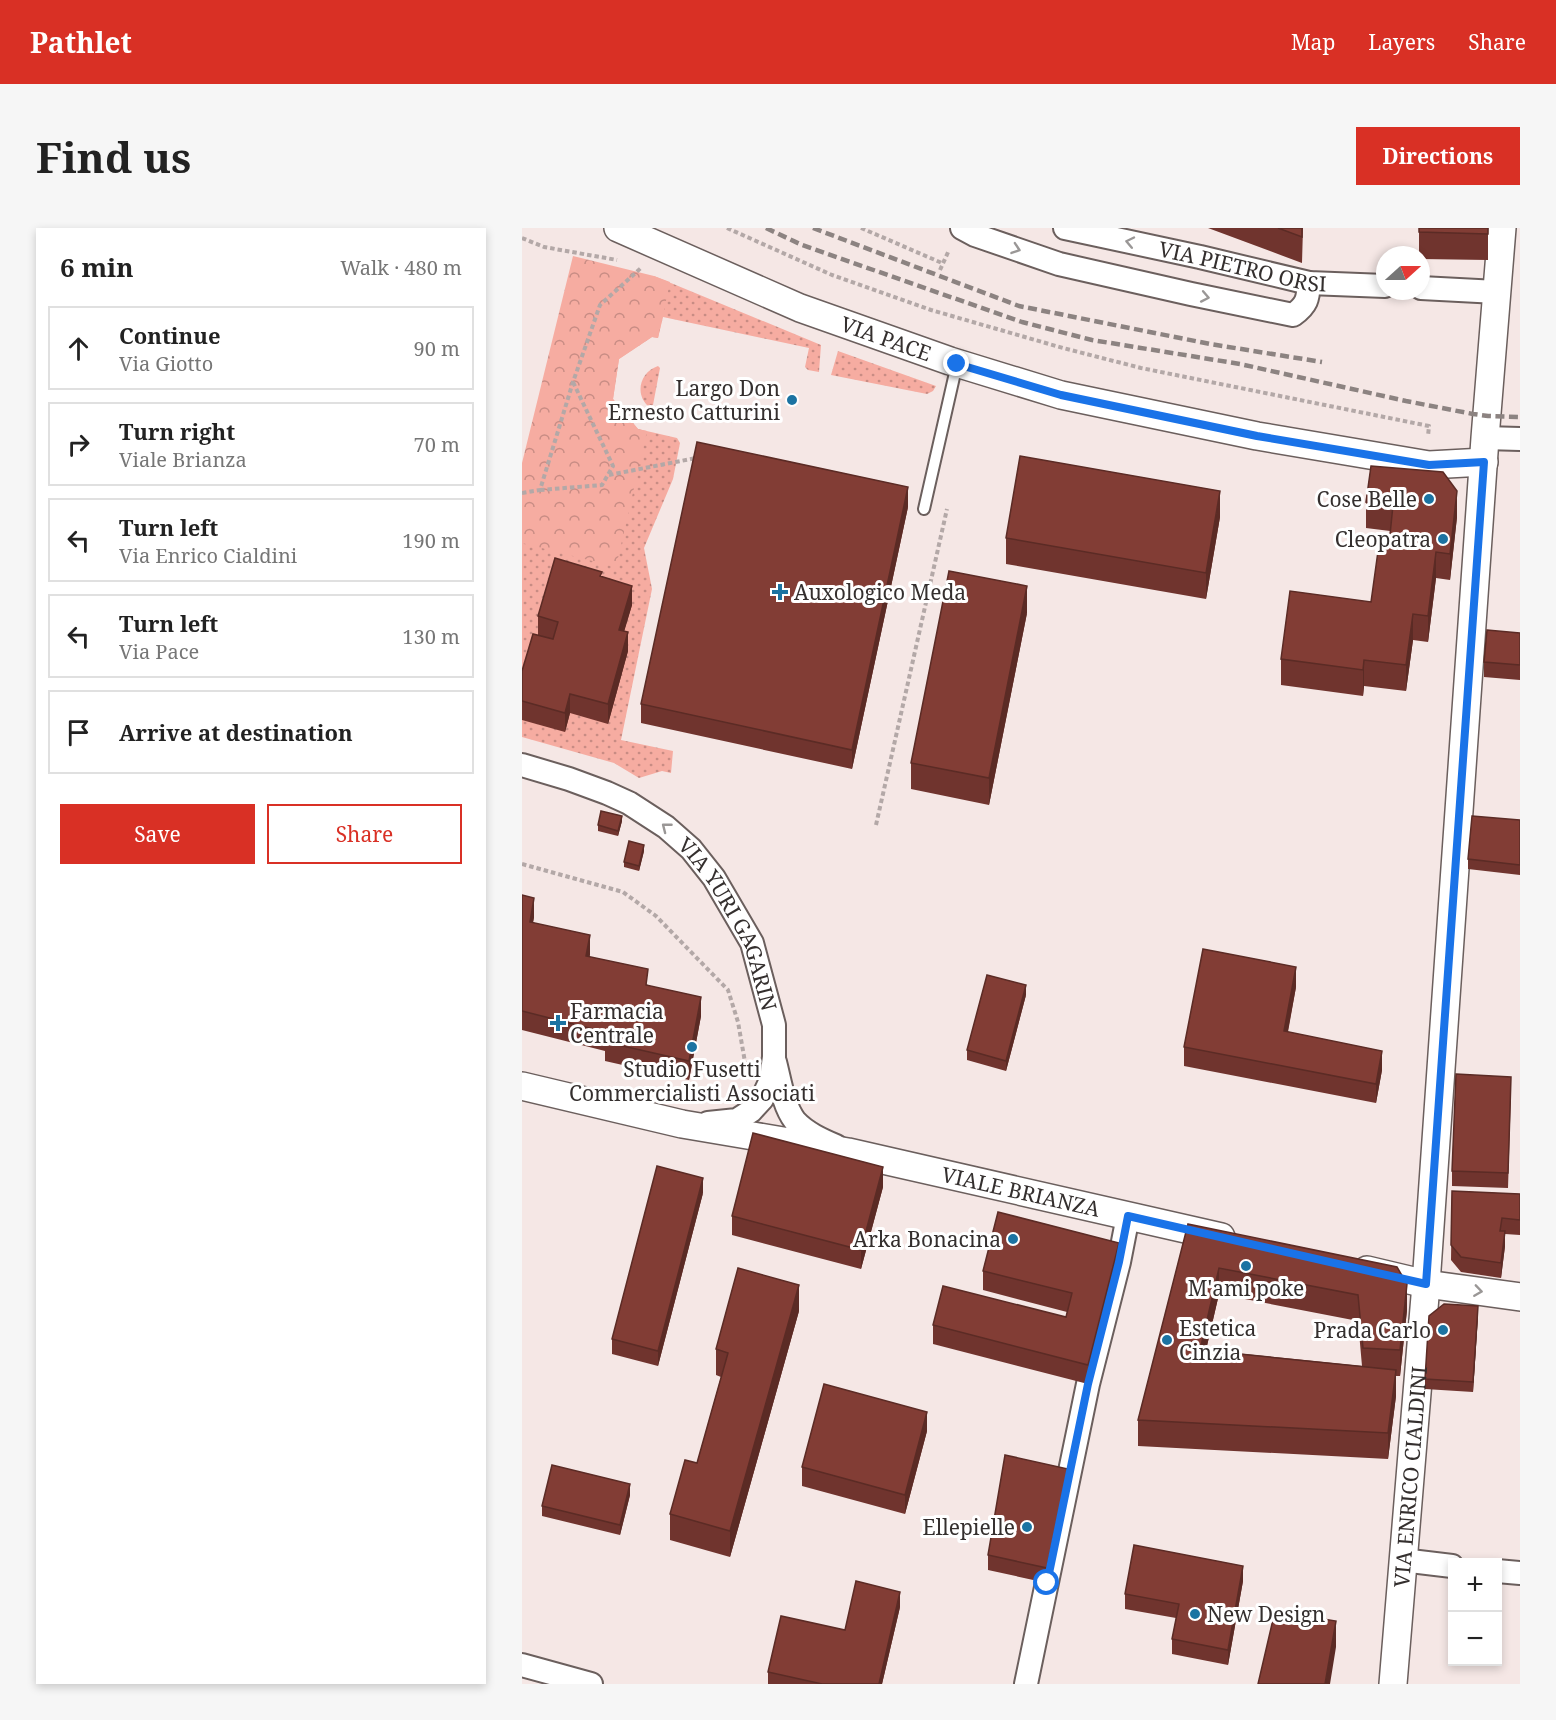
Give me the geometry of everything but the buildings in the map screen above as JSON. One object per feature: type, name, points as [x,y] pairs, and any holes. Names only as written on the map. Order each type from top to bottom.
[{"type":"street","name":"VIA PACE","points":[[618,228],[800,308],[957,364],[1061,395],[1257,436],[1429,465],[1484,450]]},
{"type":"street","points":[[962,228],[975,235],[1059,264],[1293,315],[1305,307],[1309,294],[1309,283]]},
{"type":"street","name":"VIA PIETRO ORSI","points":[[1065,228],[1200,256],[1309,283],[1376,286]]},
{"type":"street","name":"VIA ENRICO CIALDINI","points":[[1393,1684],[1426,1284],[1484,450],[1502,228]]},
{"type":"street","points":[[1430,288],[1497,292]]},
{"type":"street","points":[[1484,450],[1520,439]]},
{"type":"street","name":"VIA YURI GAGARIN","points":[[522,765],[579,782],[629,803],[666,827],[691,849],[714,878],[752,943],[774,1025],[771,1080],[762,1099],[751,1111],[737,1119],[682,1124]]},
{"type":"street","points":[[774,1058],[785,1101],[795,1120],[815,1137],[848,1152]]},
{"type":"street","name":"VIALE BRIANZA","points":[[522,1086],[682,1124],[848,1152],[1243,1242]]},
{"type":"street","points":[[1026,1684],[1088,1384],[1119,1262],[1128,1216]]},
{"type":"street","points":[[1346,1265],[1426,1284],[1520,1297]]},
{"type":"street","points":[[1402,1560],[1448,1566]]},
{"type":"street","points":[[1502,1571],[1520,1573]]},
{"type":"street","points":[[522,1665],[591,1684]]},
{"type":"lane","points":[[924,509],[957,364]]},
{"type":"path","points":[[727,228],[832,275],[931,310],[1063,348],[1141,368],[1428,426]]},
{"type":"path","points":[[861,228],[942,263],[940,270]]},
{"type":"path","points":[[540,490],[573,382],[600,305],[645,265]]},
{"type":"path","points":[[522,493],[602,485],[609,476],[613,466],[573,382]]},
{"type":"path","points":[[609,476],[701,457]]},
{"type":"path","points":[[876,825],[948,504]]},
{"type":"path","points":[[522,864],[623,892],[657,916],[728,990],[746,1060],[744,1071]]},
{"type":"green space","points":[[573,256],[670,282],[658,338],[652,337],[619,359],[613,399],[638,429],[647,431],[616,567],[522,543],[522,463]]},
{"type":"green space","points":[[654,276],[821,345],[819,372],[808,370],[805,367],[809,348],[663,317],[658,338],[652,337],[619,359],[613,399],[638,429],[677,438],[680,443],[673,479],[644,548],[652,589],[621,740],[673,751],[671,773],[662,771],[639,778],[614,763],[522,737],[522,499],[599,424],[625,294]]},
{"type":"green space","points":[[838,351],[936,386],[927,394],[831,375]]},
{"type":"green space","points":[[658,366],[660,368],[653,405],[649,407],[644,402],[641,384],[647,373]]},
{"type":"railway","points":[[766,228],[802,245],[1022,322],[1092,340],[1240,364],[1473,414],[1520,417]]},
{"type":"railway","points":[[813,228],[1019,306],[1210,344],[1322,362]]},
{"type":"place","name":"Largo Don Ernesto Catturini","points":[[792,400]]},
{"type":"place","name":"Cose Belle","points":[[1429,499]]},
{"type":"place","name":"Cleopatra","points":[[1443,539]]},
{"type":"place","name":"Auxologico Meda","points":[[780,592]]},
{"type":"place","name":"Farmacia Centrale","points":[[558,1023]]},
{"type":"place","name":"Studio Fusetti Commercialisti Associati","points":[[692,1047]]},
{"type":"place","name":"Arka Bonacina","points":[[1013,1239]]},
{"type":"place","name":"M'ami poke","points":[[1246,1266]]},
{"type":"place","name":"Prada Carlo","points":[[1443,1330]]},
{"type":"place","name":"Estetica Cinzia","points":[[1167,1340]]},
{"type":"place","name":"Ellepielle","points":[[1027,1527]]},
{"type":"place","name":"New Design","points":[[1195,1614]]},
{"type":"route","points":[[957,364],[1061,395],[1257,436],[1429,465],[1484,462],[1426,1284],[1128,1216],[1119,1262],[1088,1384],[1047,1583]]}]
